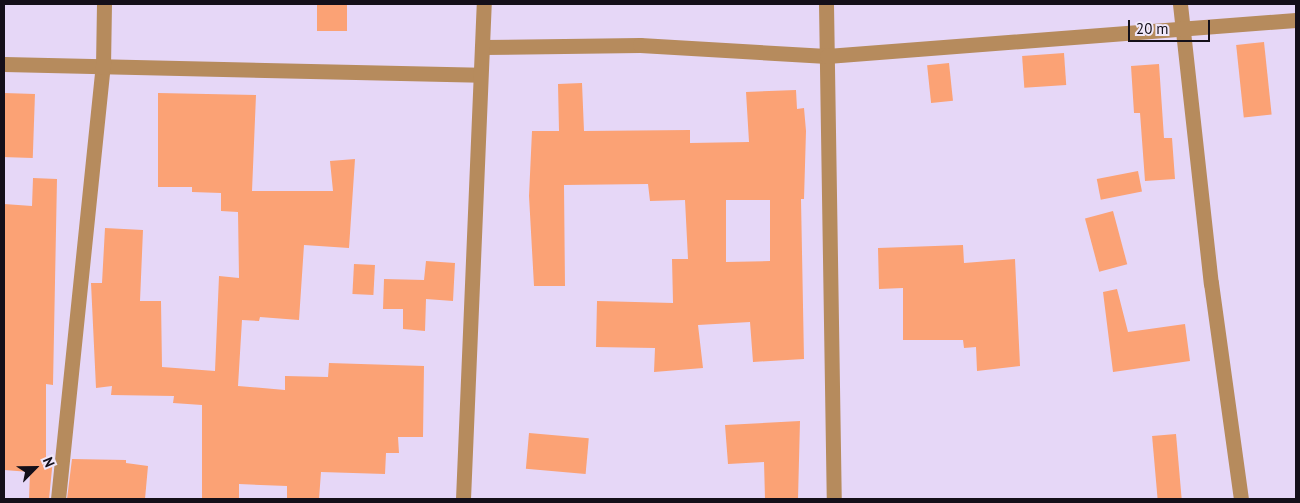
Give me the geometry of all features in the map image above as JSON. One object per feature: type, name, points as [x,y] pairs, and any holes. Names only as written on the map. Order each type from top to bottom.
[{"type":"street","points":[[58,499],[104,67],[104,4]]},
{"type":"street","points":[[463,499],[484,4]]},
{"type":"street","points":[[826,4],[834,499]]},
{"type":"street","points":[[1180,4],[1211,283],[1241,499]]},
{"type":"street","points":[[482,47],[640,45],[827,56],[1296,20]]},
{"type":"street","points":[[4,64],[480,76]]},
{"type":"building","points":[[317,4],[347,4],[347,31],[317,31]]},
{"type":"building","points":[[1264,42],[1272,115],[1244,118],[1236,45]]},
{"type":"building","points":[[1064,53],[1066,85],[1024,88],[1022,56]]},
{"type":"building","points":[[949,63],[953,101],[931,103],[927,65]]},
{"type":"building","points":[[1159,64],[1164,138],[1172,138],[1175,179],[1145,181],[1140,113],[1134,113],[1131,66]]},
{"type":"building","points":[[582,83],[584,131],[690,130],[690,143],[749,142],[746,92],[796,90],[797,109],[804,108],[806,131],[804,199],[801,199],[804,359],[753,362],[750,322],[698,325],[703,368],[654,372],[655,348],[596,347],[597,301],[673,303],[672,259],[688,259],[685,200],[650,201],[648,184],[564,185],[565,286],[534,286],[529,196],[532,131],[559,131],[558,84]],"holes":[[[726,200],[770,200],[770,261],[726,262]]]},
{"type":"building","points":[[4,93],[35,94],[33,158],[4,157]]},
{"type":"building","points":[[158,93],[256,95],[252,191],[333,191],[330,161],[355,159],[349,248],[304,245],[299,320],[260,317],[259,321],[242,320],[238,386],[285,390],[285,376],[328,377],[329,363],[424,366],[423,437],[398,437],[399,453],[386,453],[385,474],[321,472],[319,499],[287,499],[287,486],[239,484],[239,499],[202,499],[202,405],[173,403],[174,396],[111,395],[112,386],[96,388],[91,283],[102,283],[105,228],[143,230],[140,301],[161,301],[162,367],[215,371],[219,276],[239,278],[238,212],[221,211],[221,193],[192,192],[192,187],[158,187]]},
{"type":"building","points":[[1138,171],[1142,192],[1101,200],[1097,179]]},
{"type":"building","points":[[33,178],[57,179],[53,385],[46,384],[46,459],[53,459],[49,499],[29,499],[30,472],[4,470],[4,204],[32,206]]},
{"type":"building","points":[[1113,211],[1127,264],[1099,272],[1085,219]]},
{"type":"building","points":[[963,245],[964,263],[1015,259],[1020,366],[977,371],[976,347],[964,348],[963,340],[903,340],[903,288],[879,289],[878,248]]},
{"type":"building","points":[[426,261],[455,263],[453,301],[426,299],[425,331],[403,329],[403,309],[383,309],[384,279],[424,280]]},
{"type":"building","points":[[354,264],[375,265],[373,295],[352,294]]},
{"type":"building","points":[[1117,289],[1128,332],[1185,324],[1190,361],[1113,372],[1103,292]]},
{"type":"building","points":[[800,421],[798,499],[765,499],[764,462],[728,464],[725,425]]},
{"type":"building","points":[[529,433],[589,438],[586,474],[526,469]]},
{"type":"building","points":[[1176,434],[1182,499],[1158,499],[1152,436]]},
{"type":"building","points":[[72,459],[126,460],[126,463],[148,466],[145,499],[67,499]]}]
